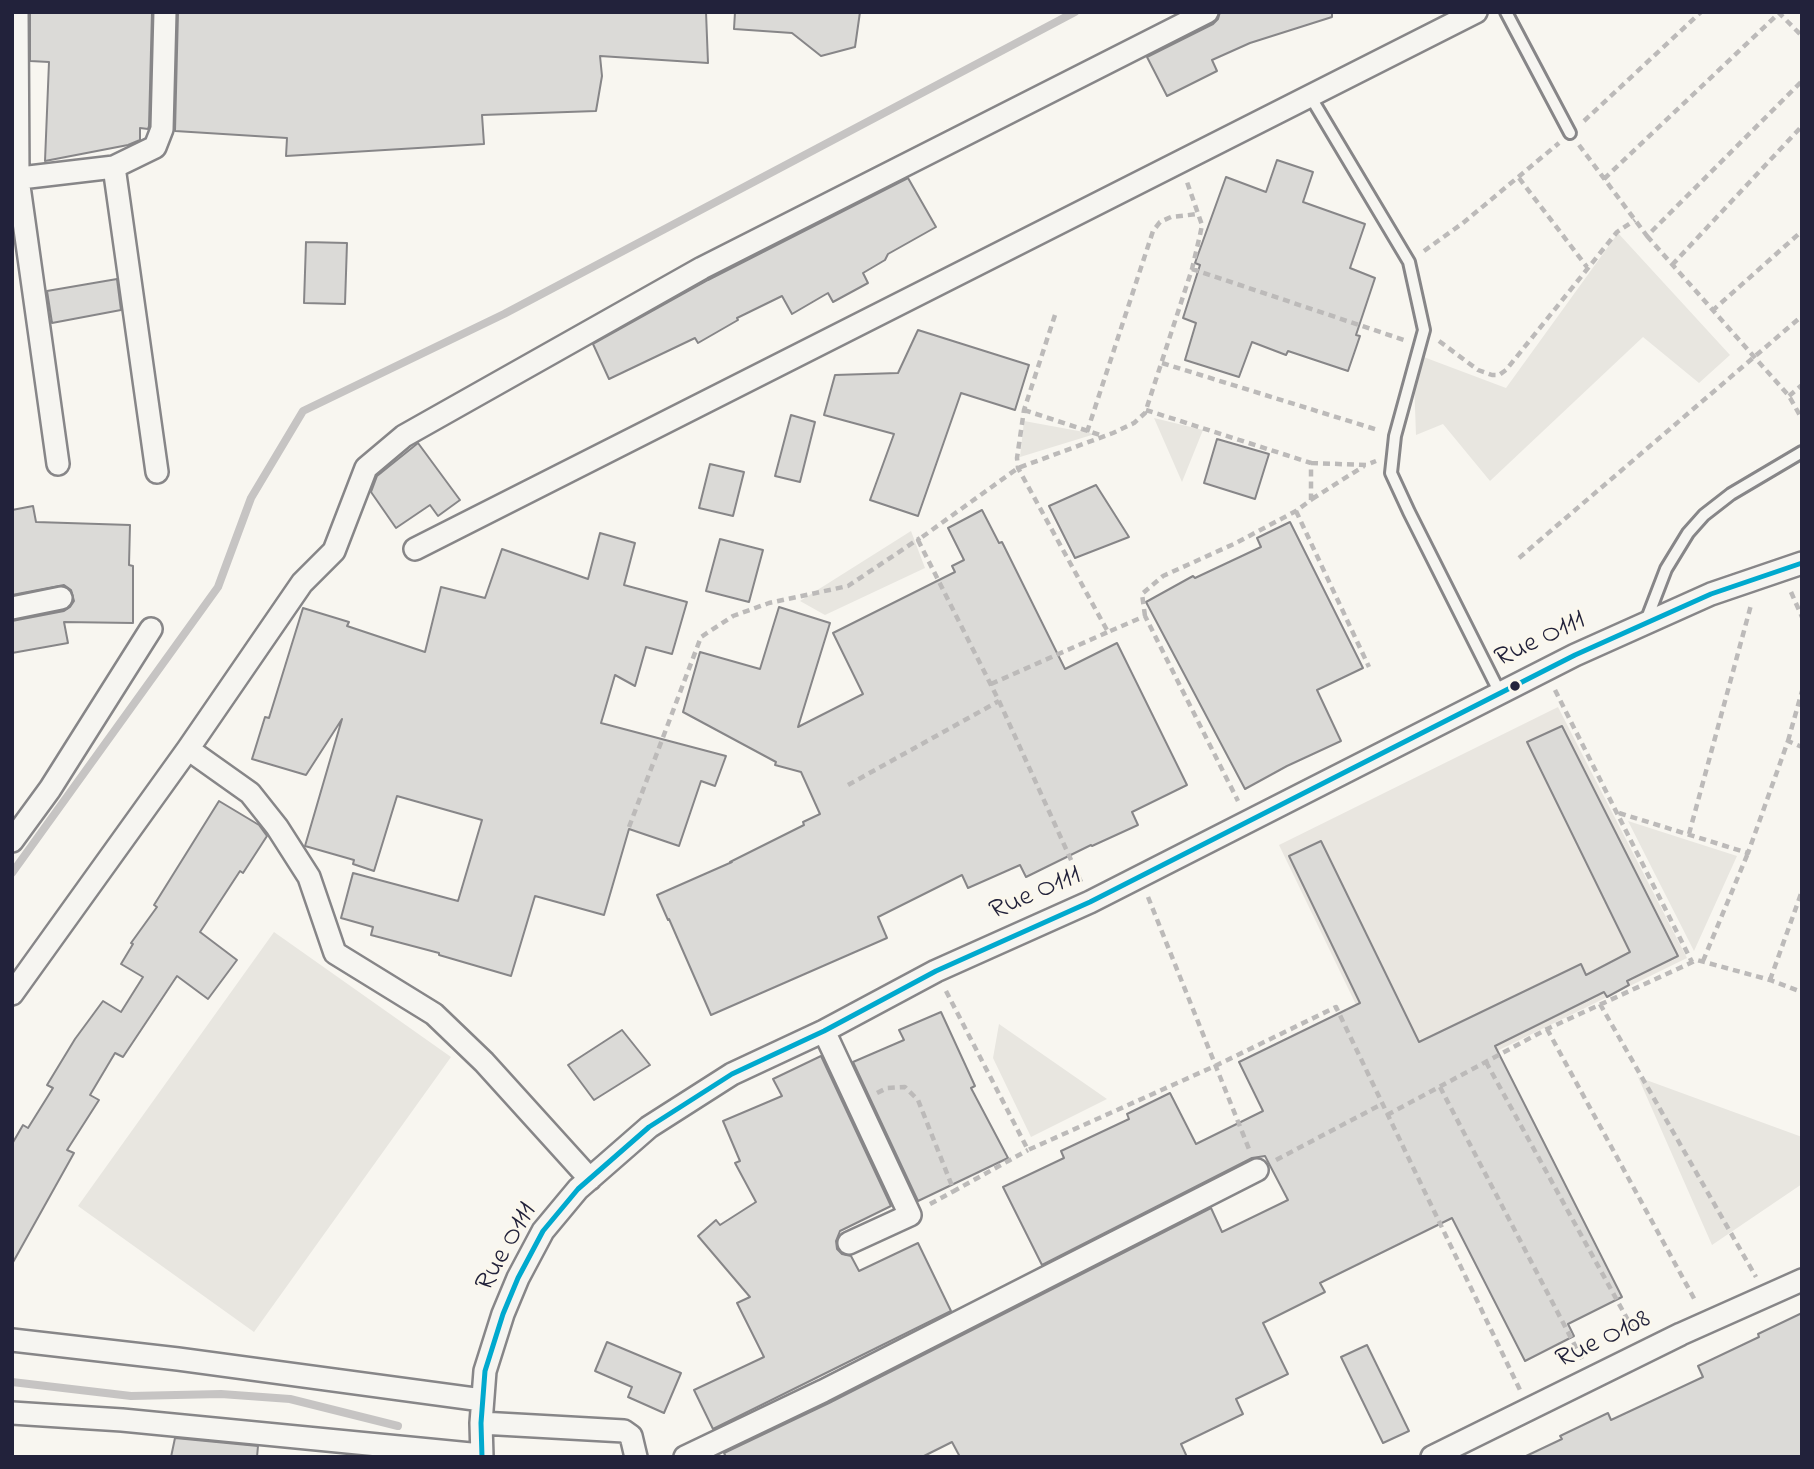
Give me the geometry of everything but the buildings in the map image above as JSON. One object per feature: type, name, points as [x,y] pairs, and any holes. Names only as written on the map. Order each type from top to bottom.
[{"type":"street","points":[[17,12],[15,179],[58,464]]},
{"type":"street","points":[[15,179],[114,167],[155,147],[162,129],[165,12]]},
{"type":"street","points":[[12,994],[188,749],[302,583],[334,551],[366,468],[404,436],[702,268],[1207,12]]},
{"type":"street","points":[[415,549],[1476,12]]},
{"type":"street","points":[[114,167],[157,472]]},
{"type":"street","name":"Rue O111","points":[[482,1456],[481,1423],[485,1371],[518,1278],[543,1231],[578,1189],[649,1126],[732,1074],[824,1031],[936,971],[1090,902],[1545,670],[1711,594],[1802,563]]},
{"type":"street","points":[[12,608],[61,598]]},
{"type":"street","points":[[12,841],[50,789],[152,629]]},
{"type":"street","points":[[188,749],[250,793],[277,827],[309,877],[335,953],[434,1014],[484,1062],[590,1179]]},
{"type":"street","points":[[824,1031],[910,1215],[849,1243]]},
{"type":"street","points":[[685,1457],[823,1391],[1257,1170]]},
{"type":"street","name":"Rue O108","points":[[1432,1457],[1707,1322],[1802,1280]]},
{"type":"street","points":[[12,1340],[178,1359],[482,1401]]},
{"type":"street","points":[[12,1413],[122,1420],[482,1456]]},
{"type":"street","points":[[481,1423],[624,1431],[631,1436],[636,1457]]},
{"type":"lane","points":[[1507,12],[1570,133]]},
{"type":"lane","points":[[1310,96],[1409,262],[1424,330],[1422,346],[1414,361],[1395,436],[1390,467],[1392,479],[1500,693]]},
{"type":"lane","points":[[1646,622],[1665,569],[1704,514],[1731,494],[1802,452]]},
{"type":"path","points":[[1409,262],[1519,178],[1702,12]]},
{"type":"path","points":[[1604,179],[1778,13],[1802,36]]},
{"type":"path","points":[[1647,236],[1802,81]]},
{"type":"path","points":[[1672,265],[1802,126]]},
{"type":"path","points":[[1570,133],[1647,236],[1789,397],[1802,419]]},
{"type":"path","points":[[629,827],[701,637],[733,616],[769,603],[848,586],[1018,468],[1135,423],[1146,410],[1192,269],[1202,225],[1181,162]]},
{"type":"path","points":[[1519,178],[1587,267]]},
{"type":"path","points":[[1087,432],[1153,231],[1160,222],[1171,216],[1198,214]]},
{"type":"path","points":[[1424,330],[1478,370],[1492,375],[1499,374],[1506,370],[1617,232],[1635,220]]},
{"type":"path","points":[[1712,311],[1802,232]]},
{"type":"path","points":[[1192,269],[1422,346]]},
{"type":"path","points":[[1055,315],[1024,410],[1017,457],[1018,468],[1108,632]]},
{"type":"path","points":[[1520,558],[1802,316]]},
{"type":"path","points":[[1162,363],[1395,436]]},
{"type":"path","points":[[1789,397],[1802,385]]},
{"type":"path","points":[[1024,410],[1103,436]]},
{"type":"path","points":[[1146,410],[1311,463],[1366,465]]},
{"type":"path","points":[[1248,821],[1144,615],[1142,594],[1163,576],[1236,543],[1296,511],[1366,465],[1392,454]]},
{"type":"path","points":[[1311,463],[1311,500]]},
{"type":"path","points":[[1296,511],[1369,667]]},
{"type":"path","points":[[926,533],[918,540],[991,684],[1090,902]]},
{"type":"path","points":[[1689,834],[1758,577]]},
{"type":"path","points":[[991,684],[1144,615]]},
{"type":"path","points":[[1545,670],[1692,962]]},
{"type":"path","points":[[1703,961],[1748,853],[1788,741],[1802,691]]},
{"type":"path","points":[[848,785],[999,701]]},
{"type":"path","points":[[1796,707],[1802,704]]},
{"type":"path","points":[[1788,741],[1802,747]]},
{"type":"path","points":[[1618,813],[1748,853]]},
{"type":"path","points":[[1140,876],[1257,1170],[1382,1104]]},
{"type":"path","points":[[1770,980],[1802,891]]},
{"type":"path","points":[[1387,1115],[1547,1029],[1692,962],[1703,961],[1802,992]]},
{"type":"path","points":[[936,971],[1028,1150]]},
{"type":"path","points":[[1600,1004],[1767,1296]]},
{"type":"path","points":[[859,1103],[887,1088],[905,1087],[918,1100],[954,1191],[1028,1150],[1215,1066],[1336,1007],[1529,1409]]},
{"type":"path","points":[[1547,1029],[1707,1322]]},
{"type":"path","points":[[1486,1062],[1645,1352]]},
{"type":"path","points":[[1440,1087],[1592,1378]]},
{"type":"shaded area","points":[[1618,233],[1730,355],[1699,383],[1643,337],[1490,481],[1443,424],[1416,435],[1413,353],[1506,388]]},
{"type":"shaded area","points":[[1154,418],[1203,430],[1182,482]]},
{"type":"shaded area","points":[[1024,421],[1095,434],[1020,457]]},
{"type":"shaded area","points":[[911,531],[925,568],[825,615],[800,601]]},
{"type":"shaded area","points":[[1558,707],[1687,958],[1401,1098],[1279,845]]},
{"type":"shaded area","points":[[1628,821],[1737,856],[1694,951]]},
{"type":"shaded area","points":[[274,932],[451,1057],[254,1332],[78,1206]]},
{"type":"shaded area","points":[[999,1024],[1107,1099],[1031,1137],[993,1058]]},
{"type":"shaded area","points":[[1638,1077],[1802,1137],[1802,1184],[1712,1245]]},
{"type":"waterway","points":[[12,873],[218,587],[251,498],[303,411],[504,314],[1075,12]]},
{"type":"waterway","points":[[12,1382],[131,1396],[221,1394],[290,1399],[398,1426]]},
{"type":"transit line","points":[[482,1457],[481,1423],[485,1371],[518,1278],[543,1231],[578,1189],[649,1127],[732,1074],[824,1031],[936,971],[1090,902],[1575,655],[1711,594],[1802,563]]}]
